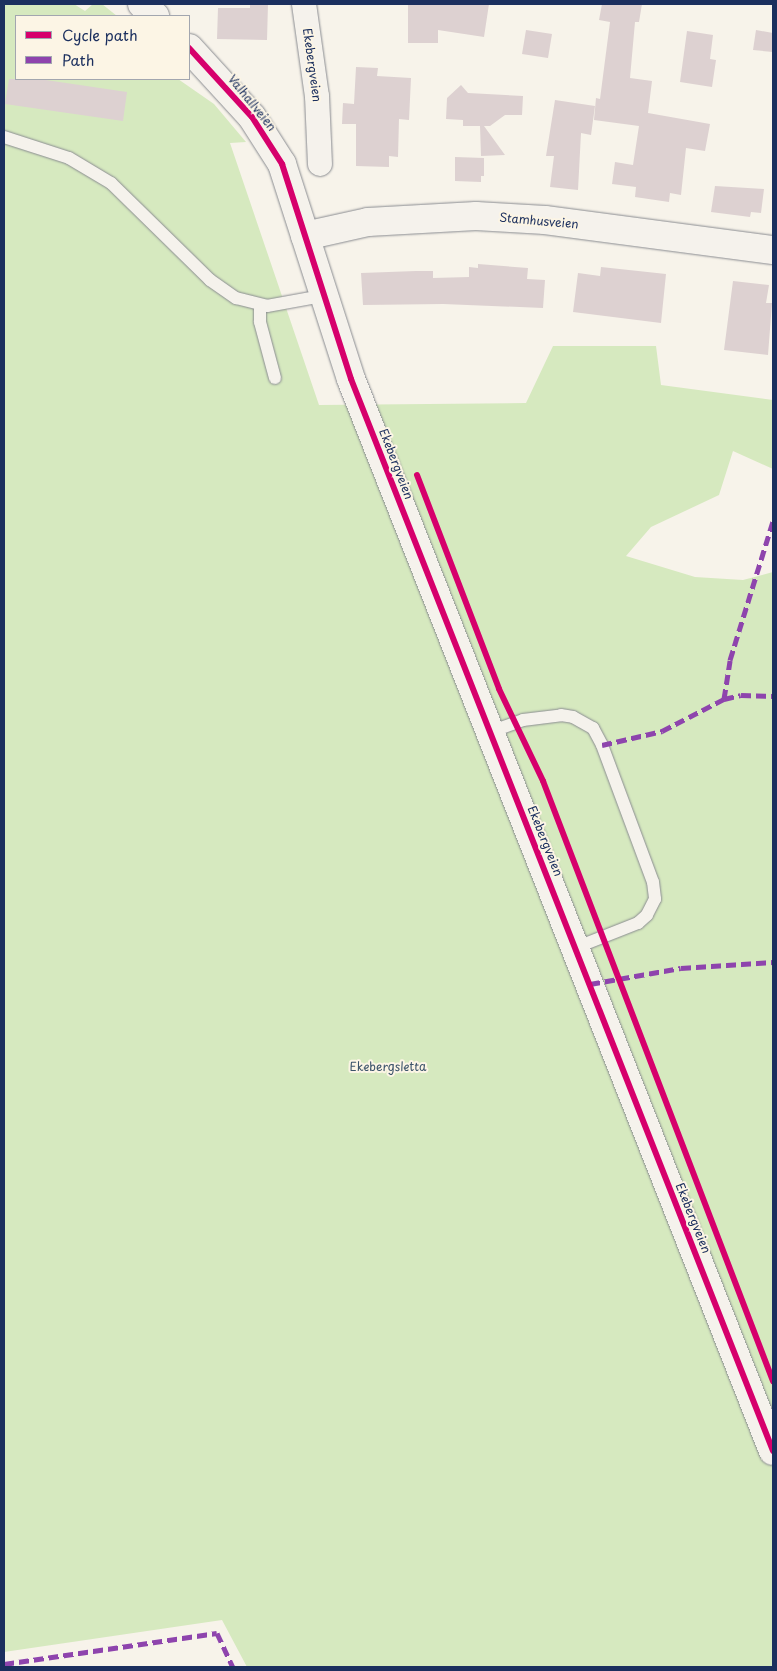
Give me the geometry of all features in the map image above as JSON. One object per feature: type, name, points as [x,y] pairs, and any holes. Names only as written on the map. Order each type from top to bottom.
[{"type":"street","points":[[142,4],[154,15]]},
{"type":"street","name":"Ekebergveien","points":[[304,4],[317,96],[320,164]]},
{"type":"street","name":"Valhallveien","points":[[190,49],[252,117],[274,149],[289,183],[305,236]]},
{"type":"street","name":"Stamhusveien","points":[[305,236],[368,222],[476,216],[545,220],[773,250]]},
{"type":"street","name":"Ekebergveien","points":[[305,236],[322,296],[490,732],[773,1451]]},
{"type":"lane","points":[[7,141],[69,158],[111,183],[210,280],[236,298],[260,306],[285,305],[322,296]]},
{"type":"lane","points":[[260,306],[260,322],[275,378]]},
{"type":"lane","points":[[490,732],[523,720],[561,715],[573,717],[593,728],[602,745],[653,882],[655,899],[647,915],[638,923],[575,948]]},
{"type":"green space","name":"Ekebergsletta","points":[[4,4],[74,4],[85,11],[93,4],[102,4],[116,15],[15,15],[15,80],[179,80],[214,104],[246,142],[230,143],[319,405],[526,403],[553,346],[656,346],[661,385],[773,400],[773,469],[733,451],[719,495],[651,527],[626,556],[695,577],[743,580],[773,572],[773,1667],[247,1667],[222,1620],[4,1652]]},
{"type":"building","points":[[250,4],[268,4],[267,40],[217,39],[218,8],[250,8]]},
{"type":"building","points":[[408,4],[489,4],[484,37],[438,30],[438,43],[408,43]]},
{"type":"building","points":[[602,4],[642,4],[639,22],[635,22],[630,78],[652,81],[648,113],[710,124],[705,151],[686,148],[681,195],[670,193],[669,202],[635,197],[636,187],[612,184],[615,162],[633,165],[639,126],[594,120],[596,98],[600,99],[610,22],[599,20]]},
{"type":"building","points":[[526,30],[552,34],[548,58],[522,54]]},
{"type":"building","points":[[756,30],[773,33],[773,52],[753,50]]},
{"type":"building","points":[[687,31],[713,35],[710,59],[716,60],[712,87],[680,82]]},
{"type":"building","points":[[356,67],[378,68],[377,76],[411,78],[409,120],[399,119],[398,157],[389,156],[389,167],[356,166],[356,124],[342,124],[343,103],[354,104]]},
{"type":"building","points":[[9,79],[46,80],[127,92],[123,121],[5,104]]},
{"type":"building","points":[[461,85],[468,93],[523,96],[522,115],[505,115],[490,126],[484,126],[505,155],[481,156],[480,126],[463,126],[463,120],[446,119],[447,98]]},
{"type":"building","points":[[555,100],[595,106],[591,135],[581,133],[578,190],[550,187],[554,156],[546,156]]},
{"type":"building","points":[[455,157],[484,158],[484,176],[481,176],[481,182],[455,181]]},
{"type":"building","points":[[715,186],[764,189],[761,213],[751,212],[750,217],[711,212]]},
{"type":"building","points":[[478,264],[528,268],[527,279],[545,280],[543,308],[443,304],[363,305],[361,273],[433,271],[433,278],[469,277],[469,267],[478,268]]},
{"type":"building","points":[[601,267],[666,274],[661,323],[573,312],[578,273],[600,276]]},
{"type":"building","points":[[733,281],[769,285],[766,303],[772,303],[768,355],[724,350]]},
{"type":"marked path","points":[[724,699],[730,660],[773,521]]},
{"type":"marked path","points":[[602,745],[662,731],[724,699],[741,695],[773,696]]},
{"type":"marked path","points":[[590,984],[681,968],[773,962]]},
{"type":"marked path","points":[[4,1664],[217,1633],[233,1667]]},
{"type":"cycle path","points":[[190,49],[252,117],[282,164],[351,379],[773,1451]]},
{"type":"cycle path","points":[[417,475],[499,689],[543,781],[773,1381]]}]
